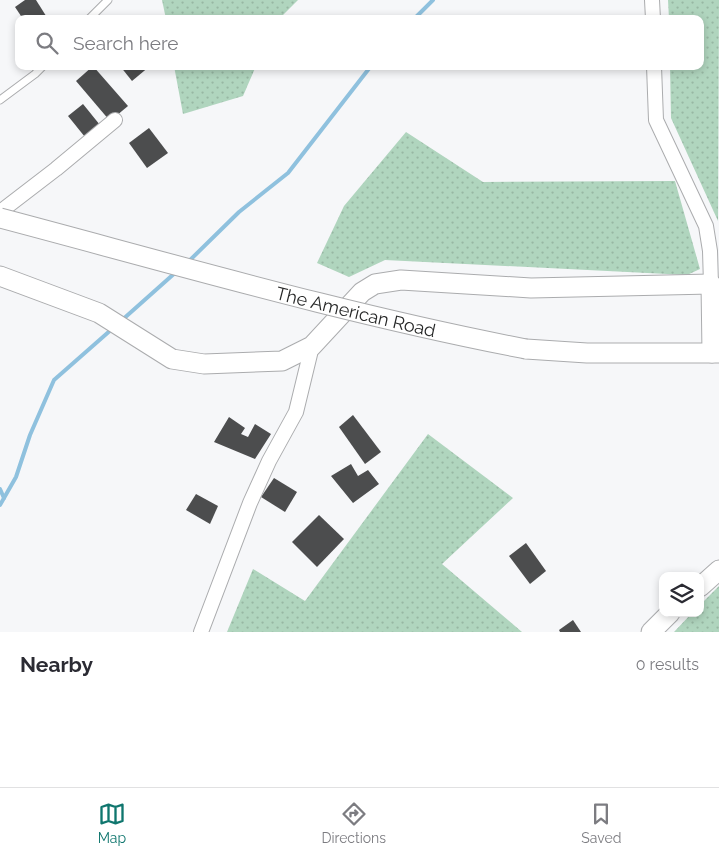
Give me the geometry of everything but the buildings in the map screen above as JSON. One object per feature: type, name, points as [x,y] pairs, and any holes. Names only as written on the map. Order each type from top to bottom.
[{"type":"street","points":[[652,0],[653,15]]},
{"type":"street","points":[[654,70],[656,120],[706,226],[710,250],[710,284],[715,353]]},
{"type":"street","points":[[0,212],[115,120]]},
{"type":"street","name":"The American Road","points":[[0,218],[283,293],[441,332],[526,349],[587,354],[715,353]]},
{"type":"street","points":[[0,276],[99,313],[172,359],[204,364],[282,361],[312,346],[362,292],[375,284],[401,280],[531,288],[710,284]]},
{"type":"street","points":[[201,632],[250,503],[269,461],[296,412],[312,346]]},
{"type":"street","points":[[704,583],[719,570]]},
{"type":"street","points":[[651,632],[666,617]]},
{"type":"lane","points":[[93,15],[108,0]]},
{"type":"lane","points":[[0,100],[39,70]]},
{"type":"green space","points":[[162,0],[298,0],[283,15],[165,15]]},
{"type":"green space","points":[[668,0],[719,0],[718,221],[671,118],[670,70],[704,70],[704,15],[669,15]]},
{"type":"green space","points":[[175,70],[254,70],[243,96],[183,114]]},
{"type":"green space","points":[[406,132],[483,182],[675,181],[700,269],[687,275],[385,260],[349,277],[317,263],[344,206]]},
{"type":"green space","points":[[428,434],[513,498],[442,564],[522,632],[227,632],[253,569],[305,601]]},
{"type":"green space","points":[[719,586],[719,632],[674,632],[688,617],[704,617],[704,601]]},
{"type":"waterway","points":[[418,15],[433,0]]},
{"type":"waterway","points":[[187,263],[239,212],[288,173],[368,70]]},
{"type":"waterway","points":[[121,321],[176,272]]},
{"type":"waterway","points":[[0,505],[16,477],[30,435],[54,380],[112,329]]},
{"type":"waterway","points":[[0,489],[4,498]]}]
